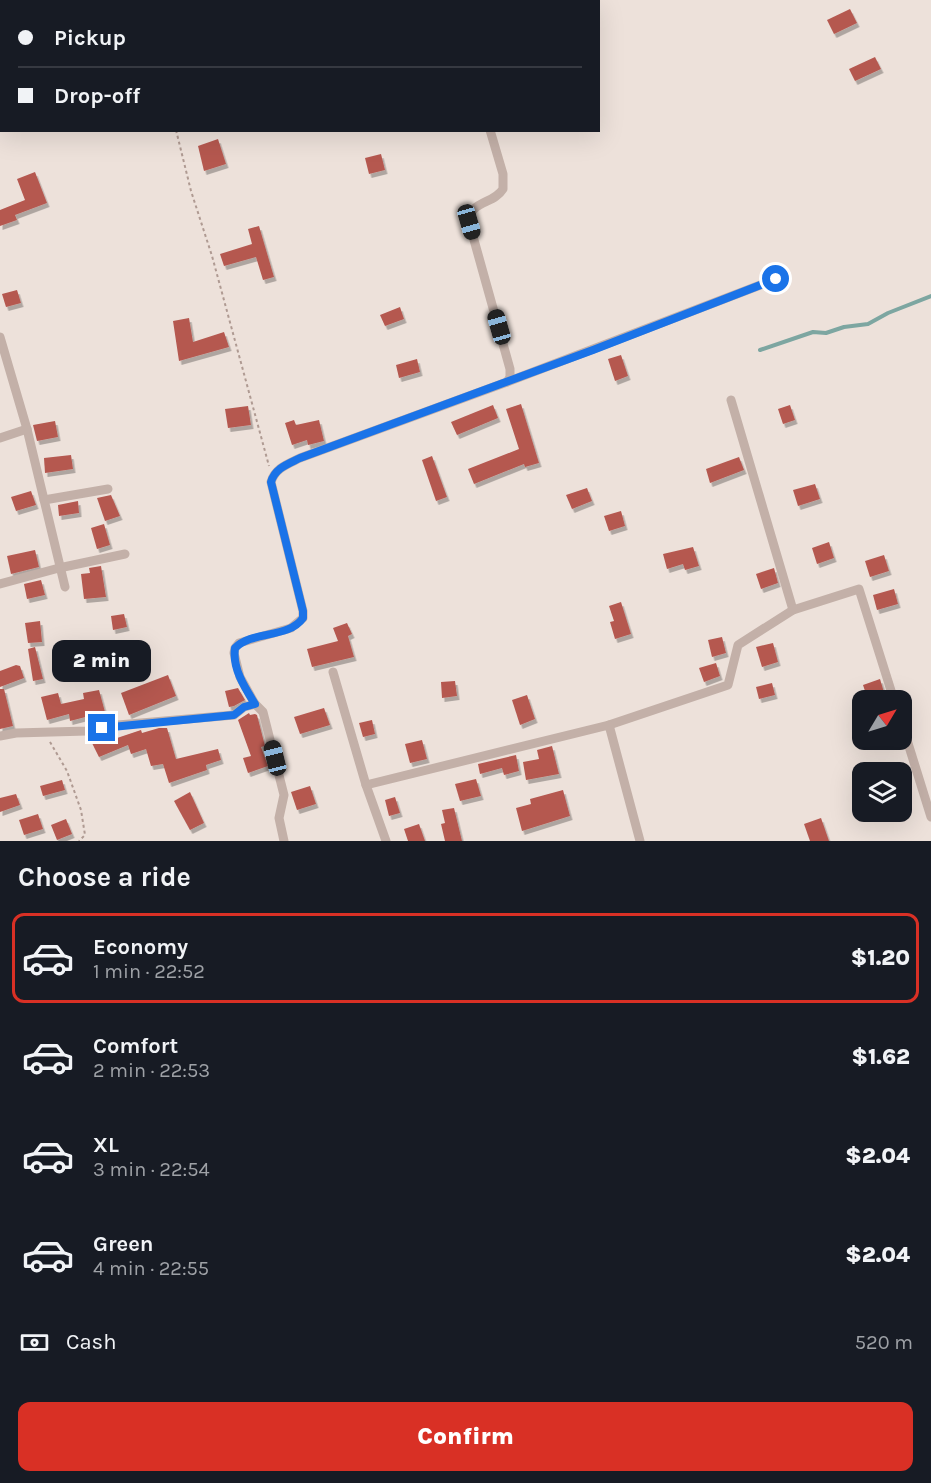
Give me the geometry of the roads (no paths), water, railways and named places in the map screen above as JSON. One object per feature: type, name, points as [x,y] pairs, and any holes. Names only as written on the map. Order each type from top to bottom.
[{"type":"street","points":[[491,132],[503,174],[503,189],[495,198],[476,206],[469,215],[469,222],[510,369],[507,382]]},
{"type":"street","points":[[284,841],[279,818],[284,795],[263,712],[255,704],[240,677],[234,653],[235,648],[246,640],[291,628],[303,618],[271,482],[272,477],[282,467],[300,458],[776,279]]},
{"type":"street","points":[[0,338],[27,429],[64,587]]},
{"type":"street","points":[[731,400],[793,610]]},
{"type":"street","points":[[0,438],[27,429]]},
{"type":"street","points":[[44,500],[108,489]]},
{"type":"street","points":[[0,584],[125,554]]},
{"type":"street","points":[[366,785],[609,725],[728,685],[738,645],[793,610],[859,589],[891,690]]},
{"type":"street","points":[[333,672],[366,785],[386,841]]},
{"type":"street","points":[[0,736],[87,731],[118,725],[234,715],[244,707],[255,704]]},
{"type":"street","points":[[609,725],[640,841]]},
{"type":"street","points":[[910,750],[931,817]]},
{"type":"waterway","points":[[760,350],[813,332],[826,333],[844,327],[868,324],[888,313],[931,296]]}]
